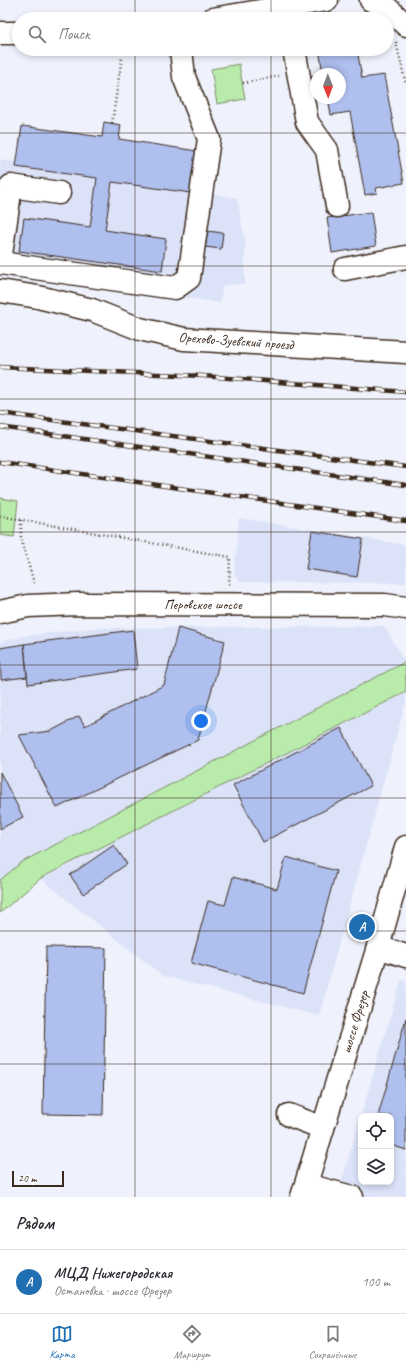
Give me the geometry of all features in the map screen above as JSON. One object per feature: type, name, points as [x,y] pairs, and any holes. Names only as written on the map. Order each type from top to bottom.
[{"type":"street","points":[[290,12],[327,0]]},
{"type":"street","points":[[371,0],[387,8],[389,12]]},
{"type":"street","points":[[394,20],[400,31]]},
{"type":"street","points":[[0,33],[12,33]]},
{"type":"street","points":[[59,193],[11,186],[0,262],[175,288],[188,278],[209,139],[184,77],[182,56]]},
{"type":"street","points":[[295,56],[307,122],[327,150],[337,206]]},
{"type":"street","points":[[345,268],[406,257]]},
{"type":"street","name":"Орехово-Зуевский проезд","points":[[0,291],[38,297],[92,310],[140,329],[184,339],[406,352]]},
{"type":"street","name":"Перовское шоссе","points":[[0,612],[33,606],[79,604],[384,604],[406,608]]},
{"type":"street","name":"шоссе Фрезер","points":[[304,1191],[378,947],[406,847]]},
{"type":"street","points":[[378,947],[406,956]]},
{"type":"street","points":[[289,1115],[323,1128]]},
{"type":"street","points":[[304,1191],[352,1197]]},
{"type":"path","points":[[400,31],[397,44],[406,84]]},
{"type":"path","points":[[112,123],[122,57]]},
{"type":"path","points":[[242,83],[298,73]]},
{"type":"path","points":[[0,516],[230,557],[229,586]]},
{"type":"path","points":[[21,520],[21,538],[34,583]]},
{"type":"shaded area","points":[[104,122],[121,125],[119,140],[197,151],[201,192],[237,198],[245,241],[245,284],[223,285],[220,303],[0,269],[0,160],[17,162],[22,126],[102,137]]},
{"type":"shaded area","points":[[239,518],[406,545],[406,583],[240,582],[234,575]]},
{"type":"shaded area","points":[[384,626],[405,662],[22,862],[0,880],[0,642],[24,636],[93,628]]},
{"type":"shaded area","points":[[406,692],[406,701],[319,1016],[163,976],[41,879]]},
{"type":"shaded area","points":[[401,980],[406,981],[406,1197],[337,1197],[358,1126],[358,1185],[394,1185],[394,1113],[362,1113]]},
{"type":"green space","points":[[239,64],[245,99],[217,104],[211,69]]},
{"type":"green space","points":[[0,498],[18,501],[14,537],[0,535]]},
{"type":"green space","points":[[405,662],[406,692],[41,878],[0,913],[0,880],[22,862]]},
{"type":"building","points":[[320,56],[358,56],[362,78],[384,75],[404,183],[376,188],[377,193],[365,195],[350,112],[331,115],[329,104],[346,104],[346,68],[322,68]]},
{"type":"building","points":[[104,122],[121,125],[119,139],[197,151],[191,193],[112,182],[105,230],[166,239],[162,271],[19,251],[24,218],[90,227],[97,178],[16,167],[22,126],[102,137]]},
{"type":"building","points":[[371,212],[376,246],[332,253],[327,218]]},
{"type":"building","points":[[208,231],[223,233],[221,249],[205,247]]},
{"type":"building","points":[[312,531],[363,539],[357,577],[306,569]]},
{"type":"building","points":[[178,628],[225,641],[198,740],[57,808],[19,735],[51,731],[79,716],[85,726],[164,685]]},
{"type":"building","points":[[133,630],[137,669],[28,684],[24,644]]},
{"type":"building","points":[[24,644],[27,677],[1,680],[0,648]]},
{"type":"building","points":[[341,728],[371,786],[263,842],[233,785]]},
{"type":"building","points":[[0,772],[23,817],[0,829]]},
{"type":"building","points":[[114,845],[127,864],[83,894],[70,875]]},
{"type":"building","points":[[286,857],[336,871],[303,993],[191,963],[208,901],[225,905],[233,877],[277,889]]},
{"type":"building","points":[[46,947],[106,948],[103,1115],[43,1114]]},
{"type":"building","points":[[406,1018],[406,1150],[394,1146],[394,1113],[379,1113]]},
{"type":"railway","points":[[0,367],[203,376],[406,392]]},
{"type":"railway","points":[[0,413],[406,467]]},
{"type":"railway","points":[[0,427],[406,485]]},
{"type":"railway","points":[[0,462],[406,521]]},
{"type":"place","name":"МЦД Нижегородская","points":[[362,927]]}]
